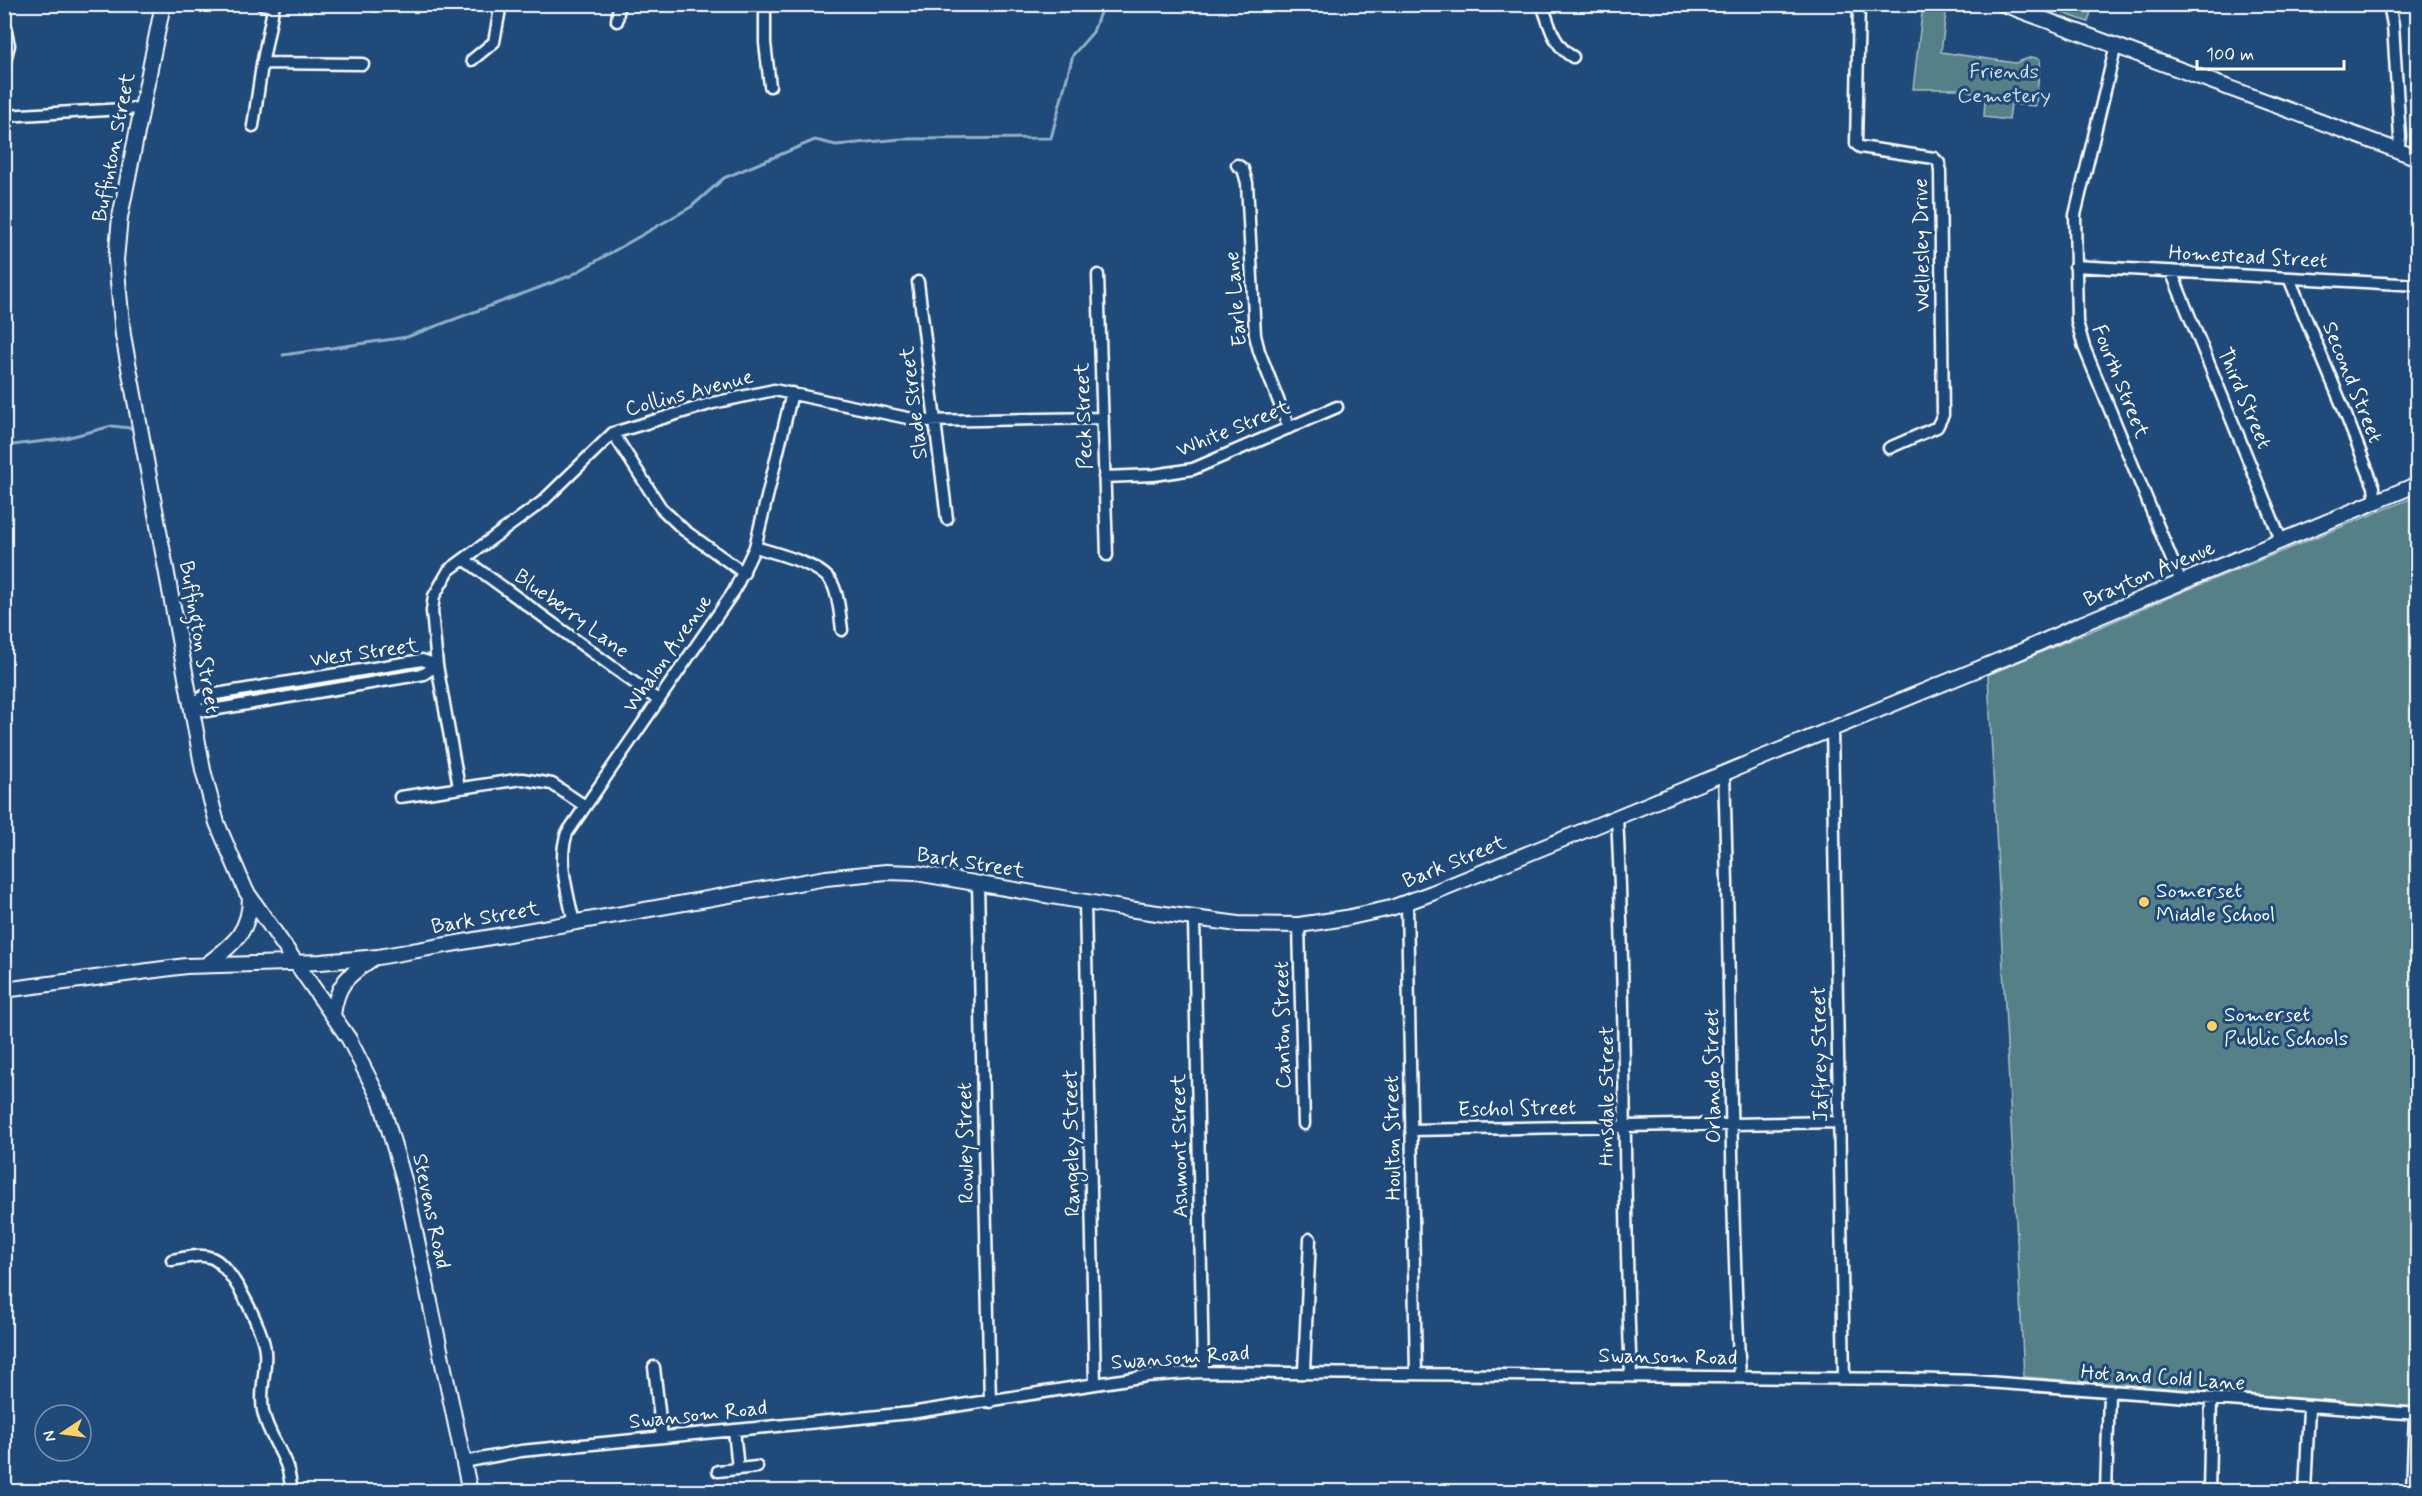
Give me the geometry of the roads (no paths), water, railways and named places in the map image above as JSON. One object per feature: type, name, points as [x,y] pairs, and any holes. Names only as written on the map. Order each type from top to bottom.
[{"type":"main road","name":"Buffinton Street","points":[[119,299],[116,260],[120,217],[163,4]]},
{"type":"main road","points":[[2003,4],[2418,158]]},
{"type":"main road","name":"Buffington Street","points":[[119,299],[123,335],[149,479],[211,805],[228,853],[250,897],[296,962]]},
{"type":"main road","name":"Brayton Avenue","points":[[1897,703],[2418,484]]},
{"type":"main road","name":"Bark Street","points":[[4,990],[73,979],[206,965],[375,957],[848,875],[909,873],[1194,919],[1264,926],[1299,925],[1361,915],[1407,903],[1897,703]]},
{"type":"main road","points":[[206,965],[237,940],[250,914],[250,897]]},
{"type":"main road","points":[[333,1015],[335,999],[344,980],[375,957]]},
{"type":"main road","name":"Stevens Road","points":[[296,962],[349,1039],[372,1082],[394,1142],[405,1183],[438,1349],[470,1491]]},
{"type":"street","points":[[253,126],[262,63],[274,5],[261,4]]},
{"type":"street","points":[[472,60],[494,42],[501,4]]},
{"type":"street","points":[[617,21],[619,4]]},
{"type":"street","points":[[765,4],[765,43],[770,86]]},
{"type":"street","points":[[1542,4],[1557,42],[1573,57]]},
{"type":"street","name":"Wellesley Drive","points":[[1859,4],[1856,144],[1860,147],[1934,158],[1940,171],[1943,415],[1937,427],[1889,448]]},
{"type":"street","points":[[2389,4],[2393,25],[2399,125],[2398,151]]},
{"type":"street","points":[[4,24],[9,45],[4,65]]},
{"type":"street","name":"Fourth Street","points":[[2116,45],[2075,215],[2079,333],[2181,582]]},
{"type":"street","points":[[262,63],[363,64]]},
{"type":"street","points":[[4,116],[141,108]]},
{"type":"street","name":"Earle Lane","points":[[1237,165],[1243,170],[1247,183],[1255,335],[1289,428]]},
{"type":"street","name":"Homestead Street","points":[[2075,266],[2418,285]]},
{"type":"street","name":"Third Street","points":[[2171,272],[2281,540]]},
{"type":"street","name":"Peck Street","points":[[1098,275],[1107,555]]},
{"type":"street","name":"Second Street","points":[[2289,278],[2343,405],[2374,487],[2376,502]]},
{"type":"street","name":"Slade Street","points":[[918,282],[947,519]]},
{"type":"street","name":"Collins Avenue","points":[[459,787],[437,665],[432,611],[434,596],[449,570],[542,502],[613,434],[759,392],[774,390],[922,421],[1102,418]]},
{"type":"street","name":"Whalon Avenue","points":[[574,923],[563,850],[567,832],[735,591],[755,547],[792,393]]},
{"type":"street","name":"White Street","points":[[1104,477],[1154,475],[1193,469],[1337,407]]},
{"type":"street","points":[[613,434],[661,508],[684,530],[744,573]]},
{"type":"street","points":[[755,547],[796,560],[823,573],[832,583],[842,630]]},
{"type":"street","name":"Blueberry Lane","points":[[464,559],[658,700]]},
{"type":"street","name":"West Street","points":[[191,705],[204,696],[422,660],[437,665]]},
{"type":"street","name":"Jaffrey Street","points":[[1832,729],[1844,1378]]},
{"type":"street","name":"Orlando Street","points":[[1724,774],[1735,1285],[1740,1377]]},
{"type":"street","points":[[400,797],[522,779],[542,780],[563,789],[585,806]]},
{"type":"street","name":"Hinsdale Street","points":[[1617,817],[1625,996],[1624,1125],[1631,1375]]},
{"type":"street","name":"Rowley Street","points":[[978,883],[990,1402]]},
{"type":"street","name":"Rangeley Street","points":[[1085,902],[1095,1384]]},
{"type":"street","name":"Houlton Street","points":[[1407,903],[1416,1372]]},
{"type":"street","name":"Ashmont Street","points":[[1194,919],[1203,1371]]},
{"type":"street","name":"Canton Street","points":[[1299,925],[1304,1124]]},
{"type":"street","name":"Eschol Street","points":[[1411,1130],[1839,1122]]},
{"type":"street","points":[[1304,1371],[1310,1239]]},
{"type":"street","points":[[172,1260],[195,1256],[211,1257],[223,1265],[232,1276],[264,1343],[266,1361],[262,1410],[270,1432],[288,1466],[291,1491]]},
{"type":"street","points":[[654,1367],[662,1437]]},
{"type":"street","name":"Swansom Road","points":[[464,1462],[521,1451],[910,1413],[1147,1376],[1203,1371],[1905,1379]]},
{"type":"street","name":"Hot and Cold Lane","points":[[1905,1379],[1973,1381],[2416,1414]]},
{"type":"street","points":[[2106,1491],[2109,1392]]},
{"type":"street","points":[[2209,1491],[2211,1400]]},
{"type":"street","points":[[2305,1491],[2308,1407]]},
{"type":"street","points":[[2412,1491],[2416,1414]]},
{"type":"street","points":[[734,1430],[738,1469]]},
{"type":"street","points":[[718,1471],[757,1467]]},
{"type":"waterway","points":[[283,355],[407,337],[570,276],[691,207],[724,178],[815,140],[836,145],[901,139],[1051,138],[1073,55],[1093,32],[1103,4]]},
{"type":"waterway","points":[[4,446],[62,439],[112,426],[130,428]]},
{"type":"place","name":"Somerset Middle School","points":[[2144,902]]},
{"type":"place","name":"Somerset Public Schools","points":[[2212,1026]]},
{"type":"park label","name":"Friends Cemetery","points":[[2004,83]]}]
